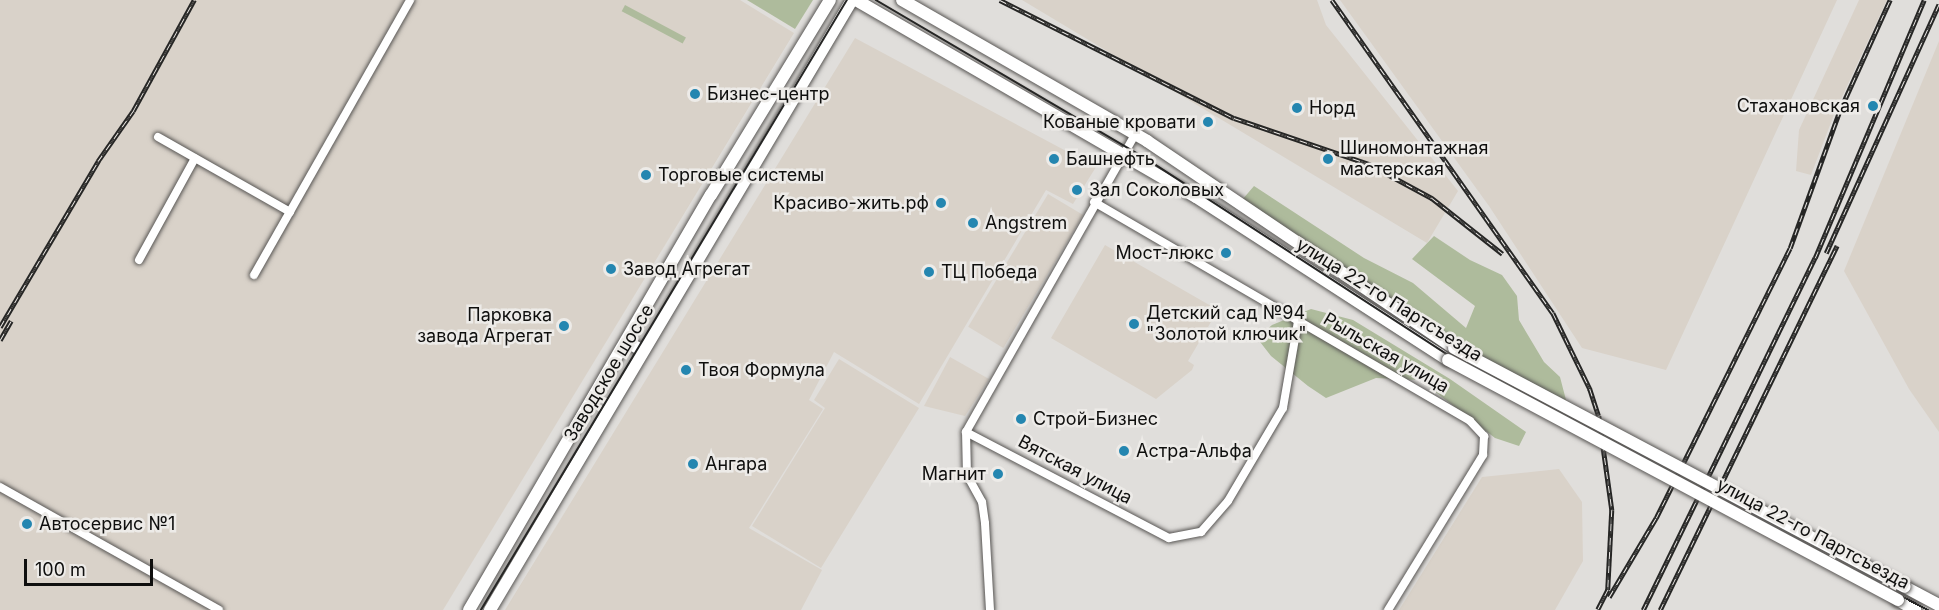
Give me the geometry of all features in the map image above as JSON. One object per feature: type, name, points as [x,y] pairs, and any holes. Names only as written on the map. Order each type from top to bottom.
[{"type":"main road","name":"Заводское шоссе","points":[[469,610],[711,195],[830,0]]},
{"type":"main road","name":"Заводское шоссе","points":[[490,610],[854,0]]},
{"type":"main road","name":"улица 22-го Партсъезда","points":[[854,0],[1121,156],[1196,197],[1448,360],[1915,610]]},
{"type":"main road","name":"улица 22-го Партсъезда","points":[[902,0],[1135,135],[1454,348],[1939,605]]},
{"type":"main road","points":[[627,342],[643,351]]},
{"type":"street","points":[[254,275],[410,0]]},
{"type":"street","points":[[990,610],[986,523],[982,502],[967,475],[966,432],[1094,202],[1135,135]]},
{"type":"street","points":[[158,136],[290,212]]},
{"type":"street","points":[[139,260],[195,158]]},
{"type":"street","name":"Рыльская улица","points":[[1094,202],[1470,421],[1484,436],[1483,455],[1388,610]]},
{"type":"street","name":"Вятская улица","points":[[966,432],[1169,538],[1201,532],[1228,501],[1283,408],[1298,321]]},
{"type":"street","points":[[0,488],[219,610]]},
{"type":"shaded area","points":[[0,0],[740,0],[794,33],[443,610],[0,610]]},
{"type":"shaded area","name":"Норд","points":[[1022,0],[1317,0],[1326,25],[1458,191],[1427,243]]},
{"type":"shaded area","points":[[1340,0],[1837,0],[1666,370],[1582,348],[1489,206]]},
{"type":"shaded area","points":[[1859,0],[1887,0],[1835,112],[1811,175],[1796,171],[1799,130]]},
{"type":"shaded area","points":[[855,38],[1096,167],[1073,204],[1046,190],[919,404],[834,352],[809,400],[823,409],[749,528],[822,570],[801,610],[505,610]]},
{"type":"shaded area","points":[[1939,41],[1939,432],[1909,389],[1844,271]]},
{"type":"shaded area","points":[[1048,194],[1083,215],[1003,348],[968,327]]},
{"type":"shaded area","name":"Детский сад №94 \"Золотой ключик\"","points":[[1105,245],[1218,310],[1188,361],[1194,365],[1192,370],[1156,399],[1051,338]]},
{"type":"shaded area","points":[[950,357],[989,379],[965,416],[924,406]]},
{"type":"shaded area","points":[[839,359],[919,408],[821,568],[752,526],[825,408],[814,400]]},
{"type":"shaded area","points":[[1559,469],[1582,502],[1583,561],[1555,610],[1399,610],[1482,477]]},
{"type":"green space","points":[[747,0],[813,0],[795,29]]},
{"type":"green space","points":[[625,5],[686,37],[683,44],[622,11]]},
{"type":"green space","points":[[1254,186],[1364,258],[1413,283],[1466,328],[1475,306],[1412,259],[1434,236],[1470,260],[1502,275],[1517,296],[1519,320],[1544,362],[1560,377],[1566,400],[1465,351],[1242,200]]},
{"type":"green space","points":[[1311,309],[1353,320],[1450,379],[1526,432],[1519,446],[1495,438],[1420,380],[1376,378],[1326,398],[1271,356],[1257,338],[1272,325]]},
{"type":"tram line","points":[[481,610],[847,0]]},
{"type":"tram line","points":[[876,0],[1139,154],[1450,356],[1928,610]]},
{"type":"railway","points":[[0,327],[98,161],[133,111],[194,0]]},
{"type":"railway","points":[[1000,0],[1234,118],[1369,164],[1432,198],[1503,254]]},
{"type":"railway","points":[[1332,0],[1553,313],[1590,389],[1599,416],[1612,510],[1608,590],[1598,610]]},
{"type":"railway","points":[[1609,597],[1656,518],[1790,248],[1840,110],[1890,0]]},
{"type":"railway","points":[[1643,610],[1815,258],[1924,0]]},
{"type":"railway","points":[[1826,253],[1939,4]]},
{"type":"railway","points":[[1660,610],[1837,246]]},
{"type":"railway","points":[[0,340],[11,321]]},
{"type":"place","name":"Бизнес-центр","points":[[695,94]]},
{"type":"place","name":"Стахановская","points":[[1873,106]]},
{"type":"place","name":"Норд","points":[[1297,108]]},
{"type":"place","name":"Кованые кровати","points":[[1208,122]]},
{"type":"place","name":"Башнефть","points":[[1054,159]]},
{"type":"place","name":"Шиномонтажная мастерская","points":[[1328,159]]},
{"type":"place","name":"Торговые системы","points":[[646,175]]},
{"type":"place","name":"Зал Соколовых","points":[[1077,190]]},
{"type":"place","name":"Красиво-жить.рф","points":[[941,203]]},
{"type":"place","name":"Angstrem","points":[[973,223]]},
{"type":"place","name":"Мост-люкс","points":[[1226,253]]},
{"type":"place","name":"Завод Агрегат","points":[[611,269]]},
{"type":"place","name":"ТЦ Победа","points":[[929,272]]},
{"type":"place","name":"Детский сад №94 \"Золотой ключик\"","points":[[1134,324]]},
{"type":"place","name":"Парковка завода Агрегат","points":[[564,326]]},
{"type":"place","name":"Твоя Формула","points":[[686,370]]},
{"type":"place","name":"Строй-Бизнес","points":[[1021,419]]},
{"type":"place","name":"Астра-Альфа","points":[[1124,451]]},
{"type":"place","name":"Ангара","points":[[693,464]]},
{"type":"place","name":"Магнит","points":[[998,474]]},
{"type":"place","name":"Автосервис №1","points":[[27,524]]}]
